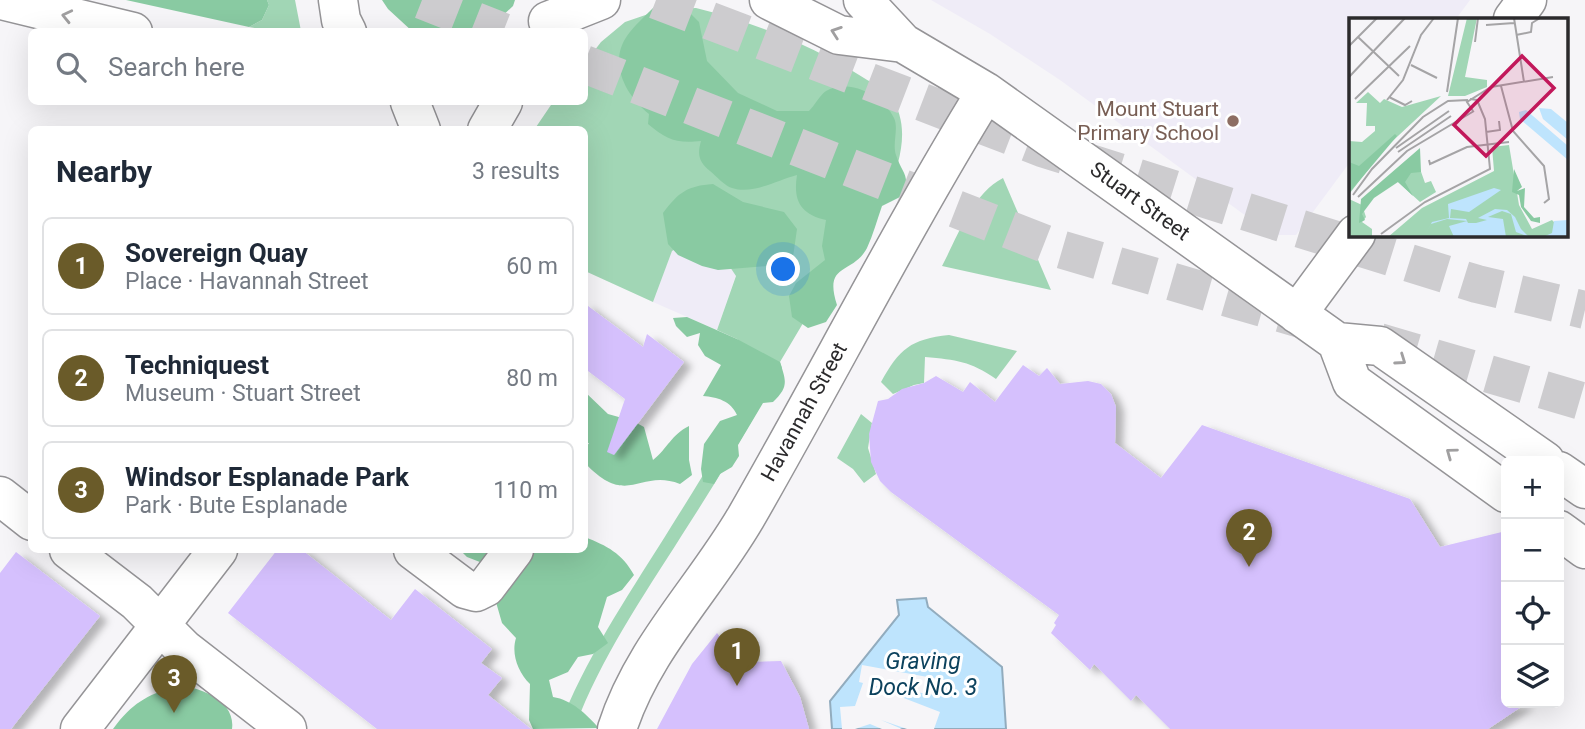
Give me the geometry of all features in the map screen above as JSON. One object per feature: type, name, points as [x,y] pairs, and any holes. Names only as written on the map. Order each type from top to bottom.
[{"type":"street","points":[[1,0],[117,28]]},
{"type":"street","points":[[338,0],[345,28]]},
{"type":"street","points":[[547,17],[601,0]]},
{"type":"street","name":"Stuart Street","points":[[769,0],[839,35],[903,43]]},
{"type":"street","name":"Stuart Street","points":[[863,0],[903,43],[986,92],[1337,342],[1380,346],[1538,456]]},
{"type":"street","points":[[1514,18],[1527,0]]},
{"type":"street","name":"Havannah Street","points":[[617,729],[638,677],[660,640],[744,520],[986,92]]},
{"type":"street","points":[[411,105],[419,126]]},
{"type":"street","points":[[489,126],[501,105]]},
{"type":"street","points":[[1297,314],[1355,236]]},
{"type":"street","points":[[1337,342],[1352,382],[1501,489]]},
{"type":"street","points":[[1564,474],[1585,489]]},
{"type":"street","points":[[0,496],[28,518]]},
{"type":"street","points":[[1564,534],[1585,549]]},
{"type":"street","points":[[73,553],[137,602],[184,649],[287,729]]},
{"type":"street","points":[[80,729],[216,553]]},
{"type":"street","points":[[417,553],[465,589],[476,592],[485,587],[512,553]]},
{"type":"shaded area","name":"Mount Stuart Primary School","points":[[931,0],[1470,0],[1457,18],[1349,18],[1349,163],[1296,235],[1272,235],[1060,80],[990,34]]},
{"type":"shaded area","points":[[679,247],[730,267],[736,275],[717,330],[653,302],[672,250]]},
{"type":"green space","points":[[126,0],[267,0],[269,5],[262,20],[249,27]]},
{"type":"green space","points":[[267,0],[295,0],[300,28],[249,27],[262,20],[269,5]]},
{"type":"green space","points":[[382,0],[515,0],[513,6],[489,28],[409,28]]},
{"type":"green space","points":[[654,7],[690,13],[699,22],[707,61],[738,93],[777,111],[809,111],[826,91],[844,86],[874,96],[894,118],[895,151],[906,178],[904,195],[882,206],[867,248],[837,275],[834,291],[837,305],[826,322],[808,328],[792,317],[789,296],[796,283],[825,260],[822,246],[826,220],[810,214],[800,205],[796,192],[797,175],[748,190],[729,187],[701,161],[701,141],[678,141],[660,133],[648,124],[649,114],[627,89],[620,68],[622,46],[630,32]]},
{"type":"green space","points":[[696,8],[783,36],[824,55],[881,88],[895,104],[901,120],[900,154],[898,163],[780,362],[782,368],[748,427],[617,640],[580,714],[569,703],[581,678],[621,607],[702,478],[765,366],[737,339],[717,330],[736,276],[730,267],[679,247],[672,251],[653,302],[588,272],[588,126],[537,126],[551,105],[588,105],[588,59],[601,42],[625,22],[663,9]]},
{"type":"green space","points":[[1003,178],[1051,290],[942,266],[974,205],[992,185]]},
{"type":"green space","points":[[713,184],[743,202],[784,212],[797,229],[793,257],[779,265],[718,270],[678,255],[668,244],[663,213],[684,191]]},
{"type":"green space","points":[[687,317],[780,362],[785,379],[784,388],[778,397],[773,402],[763,403],[738,445],[739,456],[732,467],[720,474],[714,484],[703,482],[701,469],[704,444],[720,421],[737,415],[731,406],[723,401],[703,396],[721,365],[705,356],[698,345],[700,333],[687,337],[676,326],[673,318]]},
{"type":"green space","points":[[949,335],[1017,351],[996,379],[963,362],[925,357],[924,383],[893,394],[881,382],[894,361],[908,348],[925,339]]},
{"type":"green space","points":[[588,395],[608,414],[644,427],[653,460],[678,433],[689,426],[692,475],[680,484],[666,480],[623,486],[612,483],[588,466]]},
{"type":"green space","points":[[861,414],[872,423],[868,448],[876,474],[864,483],[853,469],[837,458]]},
{"type":"green space","points":[[588,538],[613,551],[624,561],[634,575],[622,590],[607,597],[598,627],[608,643],[593,654],[578,657],[568,672],[549,680],[553,697],[572,704],[599,728],[533,729],[529,720],[530,684],[517,662],[514,650],[516,638],[502,623],[485,564],[463,553],[588,553]]},
{"type":"green space","points":[[176,685],[205,692],[222,703],[232,719],[232,729],[113,729],[140,701]]},
{"type":"water","name":"Graving Dock No. 3","points":[[926,598],[928,607],[1002,667],[1006,729],[832,729],[830,701],[899,615],[897,600]]},
{"type":"pier","points":[[862,665],[944,680],[941,696],[870,685],[940,712],[934,729],[907,729],[881,720],[902,729],[882,729],[870,724],[855,729],[842,729],[840,707],[855,706],[863,683],[859,682]]},
{"type":"building","points":[[588,306],[643,347],[647,334],[684,362],[614,455],[607,452],[625,399],[588,371]]},
{"type":"building","points":[[1023,365],[1039,376],[1047,368],[1060,384],[1088,381],[1101,384],[1111,394],[1116,407],[1115,443],[1161,478],[1202,425],[1410,499],[1440,547],[1501,532],[1501,708],[1520,708],[1488,729],[1170,729],[1136,695],[1131,701],[1094,664],[1090,670],[1051,633],[1059,615],[891,492],[880,481],[871,462],[869,434],[878,401],[888,399],[902,389],[924,383],[936,376],[963,392],[970,382],[995,402]]},
{"type":"building","points":[[16,552],[100,616],[11,729],[0,729],[0,573]]},
{"type":"building","points":[[275,553],[306,553],[391,620],[415,589],[492,649],[481,663],[502,678],[488,695],[531,729],[377,729],[228,613]]},
{"type":"building","points":[[717,633],[726,644],[746,643],[747,662],[781,661],[800,697],[809,729],[657,729],[692,664]]},
{"type":"tunnel","points":[[422,0],[493,28]]},
{"type":"tunnel","points":[[656,0],[1042,148],[1477,284],[1585,310]]},
{"type":"tunnel","points":[[588,66],[1056,248],[1304,320]]},
{"type":"tunnel","points":[[1379,342],[1585,402]]},
{"type":"place","name":"Mount Stuart Primary School","points":[[1233,121]]},
{"type":"place","name":"Techniquest","points":[[1249,567]]},
{"type":"place","name":"Sovereign Quay","points":[[737,686]]},
{"type":"place","name":"Windsor Esplanade Park","points":[[174,713]]}]
